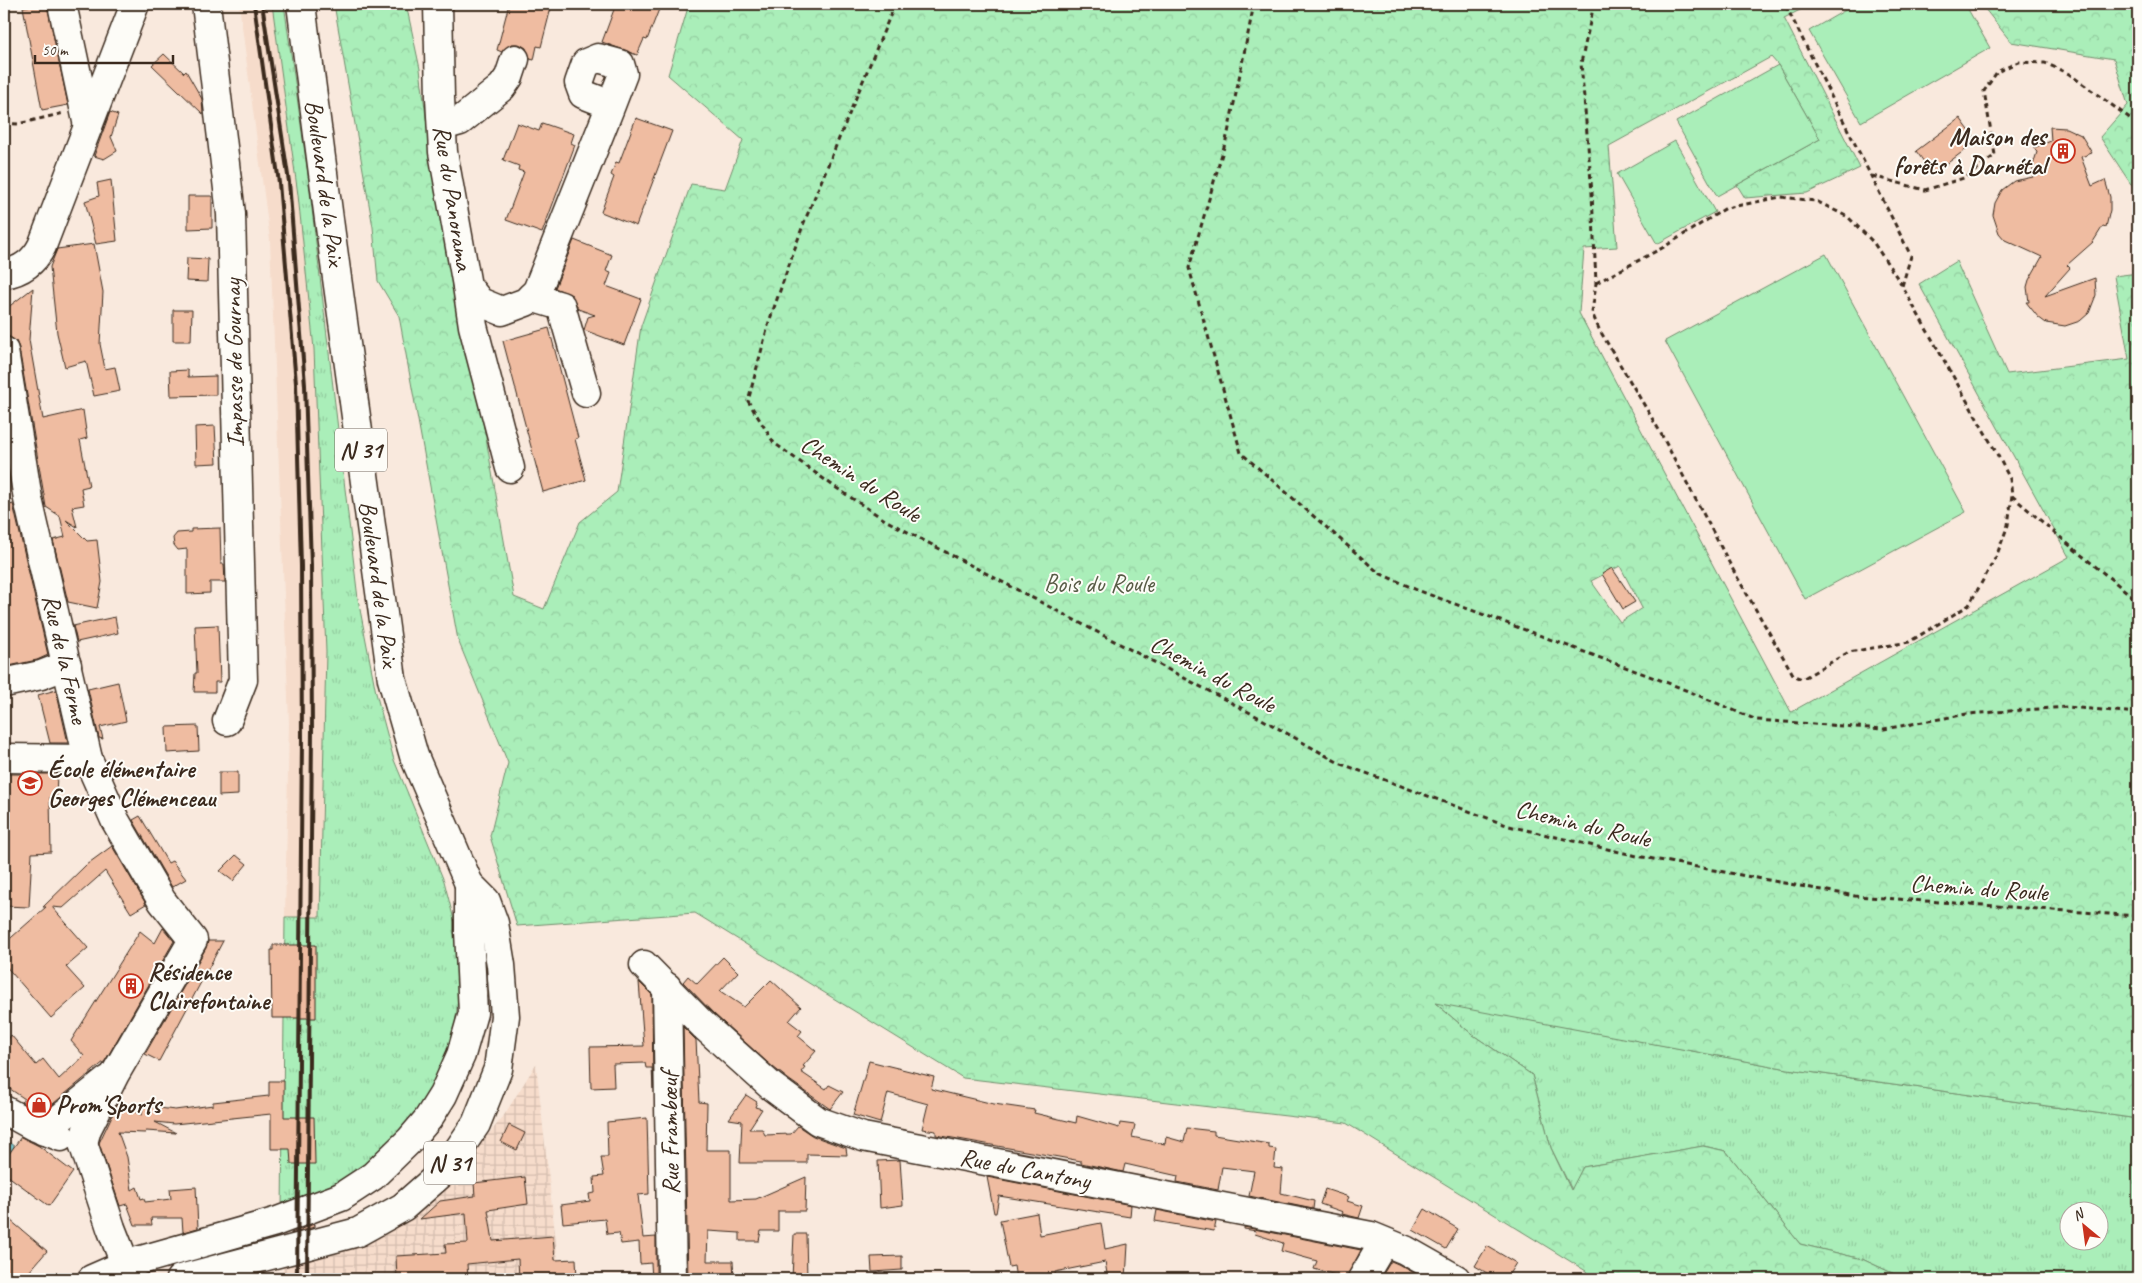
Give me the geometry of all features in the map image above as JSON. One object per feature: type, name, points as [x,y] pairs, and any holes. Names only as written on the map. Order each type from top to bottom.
[{"type":"street","points":[[62,4],[80,119]]},
{"type":"street","points":[[4,274],[26,267],[37,256],[80,119],[135,4]]},
{"type":"street","name":"Impasse de Gournay","points":[[206,4],[231,214],[242,680],[227,721]]},
{"type":"street","name":"Boulevard de la Paix","points":[[180,1279],[358,1232],[403,1207],[444,1171],[476,1124],[498,1069],[505,1016],[501,965],[494,923],[486,901],[469,884],[414,756],[392,679],[301,4]]},
{"type":"street","name":"Rue du Panorama","points":[[438,4],[443,152],[467,286],[480,302],[502,311],[518,307],[531,297]]},
{"type":"street","points":[[442,126],[460,121],[502,87],[509,76],[515,59]]},
{"type":"street","points":[[586,393],[561,306],[531,297],[537,291],[611,105]]},
{"type":"street","points":[[467,286],[473,326],[510,468]]},
{"type":"street","name":"Rue de la Ferme","points":[[4,352],[28,499],[88,759],[115,820],[162,902],[193,940],[115,1074]]},
{"type":"street","points":[[4,683],[41,675],[66,665]]},
{"type":"street","points":[[4,758],[88,759]]},
{"type":"street","name":"Boulevard de la Paix","points":[[92,1279],[127,1272],[341,1198],[373,1176],[410,1140],[428,1119],[443,1095],[461,1055],[473,1013],[468,932],[469,884]]},
{"type":"street","name":"Rue du Cantony","points":[[644,965],[703,1025],[771,1086],[818,1121],[862,1137],[1371,1236],[1405,1250],[1456,1279]]},
{"type":"street","name":"Rue Frambœuf","points":[[667,987],[672,1279]]},
{"type":"street","points":[[115,1074],[87,1129],[83,1143],[127,1272]]},
{"type":"street","points":[[44,1131],[115,1074]]},
{"type":"street","points":[[4,1110],[44,1131],[83,1143]]},
{"type":"street","points":[[1362,1279],[1384,1242]]},
{"type":"path","name":"Chemin du Roule","points":[[895,4],[803,225],[769,322],[748,401],[774,444],[835,488],[886,520],[1260,718],[1339,763],[1510,826],[1637,856],[1855,896],[2138,916]]},
{"type":"path","points":[[1254,4],[1228,133],[1189,268],[1240,453],[1379,573],[1417,590],[1671,684],[1757,720],[1884,729],[1967,714],[2067,707],[2138,713]]},
{"type":"path","points":[[1594,4],[1581,63],[1592,193],[1596,284],[1592,313],[1599,329],[1659,430],[1732,568],[1794,676],[1802,679],[1850,652],[1909,642],[1970,606],[1996,557],[2008,525],[2012,495],[2010,479],[1902,286],[1873,242],[1848,217],[1816,201],[1781,196],[1726,208],[1664,247],[1596,284]]},
{"type":"path","points":[[1785,4],[1911,256],[1902,286]]},
{"type":"path","points":[[1872,176],[1925,190],[1966,177],[1988,161],[1995,155],[1984,91],[1998,72],[2018,62],[2045,64],[2069,74],[2138,124]]},
{"type":"path","points":[[4,123],[18,124],[80,119]]},
{"type":"path","points":[[2012,495],[2138,601]]},
{"type":"shaded area","points":[[239,4],[272,4],[298,195],[314,349],[326,652],[320,917],[285,917],[289,722],[270,240]]},
{"type":"shaded area","points":[[536,1064],[558,1260],[552,1279],[283,1279],[283,1258],[364,1246],[432,1201],[503,1117]]},
{"type":"green space","points":[[272,4],[284,4],[308,175],[358,599],[376,693],[394,760],[444,881],[455,924],[461,977],[454,1033],[436,1079],[414,1118],[382,1155],[339,1186],[282,1213],[285,917],[320,917],[326,652],[314,349],[298,195]]},
{"type":"green space","name":"Bois du Roule","points":[[334,4],[406,4],[420,69],[436,197],[460,291],[514,597],[544,609],[580,522],[617,492],[641,326],[691,184],[725,189],[743,140],[668,75],[689,4],[1812,4],[1784,18],[1860,168],[1807,193],[1745,198],[1737,185],[1820,139],[1778,65],[1771,57],[1609,146],[1617,247],[1584,249],[1579,313],[1791,712],[2069,557],[1919,284],[1956,261],[2007,374],[2129,359],[2114,276],[2138,273],[2138,1119],[1788,1069],[1435,1003],[1473,1035],[1532,1075],[1551,1148],[1571,1190],[1583,1167],[1703,1146],[1726,1151],[1800,1244],[1862,1259],[1905,1279],[1590,1279],[1586,1271],[1346,1123],[963,1078],[695,913],[517,926],[490,836],[508,763],[458,640],[399,316],[378,281],[373,227]],"holes":[[[1620,566],[1642,608],[1620,622],[1591,581]]]},
{"type":"green space","points":[[1856,4],[1965,4],[1990,48],[1861,122],[1809,31]]},
{"type":"green space","points":[[1981,4],[2138,4],[2138,195],[2100,137],[2128,105],[2114,59],[2011,42]]},
{"type":"green space","points":[[1778,65],[1820,139],[1717,196],[1676,122]]},
{"type":"green space","points":[[1675,141],[1715,212],[1657,244],[1617,174]]},
{"type":"green space","points":[[1826,254],[1966,512],[1805,599],[1665,341]]},
{"type":"green space","points":[[1434,1002],[1788,1069],[2138,1119],[2138,1279],[1905,1279],[1862,1259],[1800,1244],[1726,1151],[1704,1146],[1583,1167],[1572,1190],[1551,1148],[1532,1075],[1473,1035]]},
{"type":"water","points":[[4,1139],[14,1146],[7,1156],[4,1154]]},
{"type":"building","points":[[47,4],[68,105],[42,110],[23,7]]},
{"type":"building","points":[[509,4],[552,4],[541,47],[537,46],[534,60],[530,59],[526,48],[519,44],[511,44],[502,52],[497,50]]},
{"type":"building","points":[[616,4],[661,4],[647,40],[644,39],[637,55],[602,42]]},
{"type":"building","points":[[164,54],[184,73],[186,71],[202,99],[203,114],[152,65]]},
{"type":"building","points":[[110,112],[118,115],[111,137],[117,151],[104,159],[94,156]]},
{"type":"building","points":[[636,118],[672,131],[636,226],[601,212],[614,177],[611,175],[616,162],[619,163]]},
{"type":"building","points":[[1960,118],[1977,141],[1933,174],[1916,151]]},
{"type":"building","points":[[517,123],[539,131],[542,123],[574,134],[571,143],[575,145],[542,233],[506,220],[524,172],[518,170],[519,166],[503,160]]},
{"type":"building","points":[[2050,127],[2066,128],[2081,135],[2092,153],[2081,157],[2092,186],[2105,180],[2110,197],[2110,210],[2106,227],[2103,226],[2093,242],[2067,265],[2070,268],[2045,296],[2095,278],[2096,295],[2089,313],[2080,321],[2065,326],[2046,323],[2038,317],[2026,302],[2029,302],[2027,287],[2029,280],[2042,257],[2005,240],[1999,233],[1993,215],[1995,203],[2002,190],[2014,181],[2033,177],[2033,165],[2037,152],[2033,148],[2051,141]]},
{"type":"building","points":[[111,180],[117,241],[96,244],[85,201],[99,196],[97,183]]},
{"type":"building","points":[[188,196],[212,196],[212,228],[188,229]]},
{"type":"building","points":[[574,240],[612,255],[606,271],[611,273],[606,286],[641,299],[624,345],[584,330],[588,317],[595,315],[578,309],[572,295],[555,288]]},
{"type":"building","points":[[94,244],[103,292],[100,344],[105,369],[115,367],[120,391],[94,396],[86,361],[65,367],[57,333],[50,267],[57,249]]},
{"type":"building","points":[[187,258],[208,259],[207,282],[186,281]]},
{"type":"building","points":[[33,288],[29,340],[43,419],[83,410],[87,438],[80,440],[89,486],[81,488],[84,505],[72,507],[77,527],[66,520],[87,541],[97,540],[102,582],[97,608],[68,602],[53,540],[65,537],[60,516],[46,507],[19,348],[16,341],[8,336],[4,314],[7,308]]},
{"type":"building","points":[[173,310],[192,310],[191,341],[173,341]]},
{"type":"building","points":[[549,328],[578,438],[575,439],[586,480],[543,492],[503,341]]},
{"type":"building","points":[[188,370],[188,377],[216,376],[216,395],[171,396],[170,371]]},
{"type":"building","points":[[215,426],[217,463],[196,464],[195,427]]},
{"type":"building","points":[[13,504],[48,655],[37,660],[4,667],[4,507]]},
{"type":"building","points":[[220,528],[221,564],[224,564],[225,582],[210,582],[210,593],[187,594],[187,549],[178,550],[174,545],[173,538],[177,533],[191,532],[191,529]]},
{"type":"building","points":[[1612,568],[1635,602],[1623,609],[1602,574]]},
{"type":"building","points":[[115,617],[118,633],[77,642],[73,626]]},
{"type":"building","points":[[218,625],[220,682],[215,682],[215,692],[194,692],[195,673],[197,673],[195,626]]},
{"type":"building","points":[[118,682],[126,721],[100,727],[103,739],[99,738],[88,689]]},
{"type":"building","points":[[56,690],[68,743],[50,743],[38,695]]},
{"type":"building","points":[[198,726],[199,751],[167,753],[166,727]]},
{"type":"building","points":[[219,772],[238,772],[238,795],[219,796]]},
{"type":"building","points":[[4,774],[57,774],[56,797],[50,797],[51,852],[32,853],[29,907],[4,906],[7,831],[5,831]]},
{"type":"building","points":[[140,816],[168,863],[172,861],[186,879],[172,887],[133,820]]},
{"type":"building","points":[[112,846],[146,904],[131,913],[105,871],[63,908],[52,907],[88,948],[66,967],[85,988],[51,1018],[4,964],[4,944],[46,907],[43,907],[86,865]]},
{"type":"building","points":[[236,855],[247,864],[233,881],[220,871]]},
{"type":"building","points":[[163,928],[174,941],[105,1061],[42,1113],[21,1102],[25,1099],[4,1085],[4,1046],[11,1035],[36,1065],[43,1059],[59,1079],[84,1056],[71,1041],[140,931],[155,943]]},
{"type":"building","points":[[208,941],[223,941],[159,1061],[145,1054],[206,948]]},
{"type":"building","points":[[273,945],[316,945],[316,1018],[272,1018],[271,950],[273,950]]},
{"type":"building","points":[[723,957],[738,972],[720,991],[744,1007],[771,980],[801,1007],[789,1021],[802,1031],[798,1036],[816,1051],[803,1066],[805,1067],[801,1072],[826,1089],[829,1085],[843,1092],[830,1109],[768,1063],[714,1014],[683,982],[688,976],[697,984]]},
{"type":"building","points":[[639,982],[652,995],[653,1089],[652,1068],[646,1068],[645,1063],[613,1064],[614,1087],[591,1088],[590,1047],[644,1046]]},
{"type":"building","points":[[683,1027],[696,1040],[699,1102],[707,1103],[706,1150],[731,1150],[731,1200],[756,1199],[806,1177],[805,1211],[778,1211],[778,1231],[761,1231],[759,1241],[740,1241],[740,1233],[708,1231],[707,1261],[733,1261],[734,1279],[688,1279]]},
{"type":"building","points":[[869,1061],[934,1077],[931,1089],[994,1104],[1035,1110],[1034,1113],[1076,1123],[1077,1116],[1119,1128],[1120,1123],[1135,1125],[1132,1137],[1165,1144],[1166,1137],[1184,1142],[1187,1128],[1214,1131],[1214,1135],[1269,1144],[1269,1148],[1276,1149],[1274,1168],[1283,1169],[1281,1193],[1314,1201],[1313,1209],[1249,1196],[1254,1171],[1222,1167],[1218,1190],[1177,1182],[1178,1176],[1125,1164],[1123,1172],[1081,1163],[1081,1161],[936,1135],[936,1131],[922,1129],[928,1104],[888,1093],[880,1123],[853,1115]]},
{"type":"building","points":[[269,1081],[284,1081],[284,1117],[314,1117],[315,1164],[291,1164],[290,1149],[271,1149],[271,1114],[174,1124],[155,1122],[176,1133],[118,1132],[127,1157],[132,1190],[137,1187],[141,1199],[144,1198],[145,1202],[171,1199],[170,1189],[196,1187],[198,1228],[183,1232],[182,1218],[151,1218],[152,1225],[135,1225],[127,1204],[120,1206],[99,1143],[118,1103],[142,1115],[143,1106],[175,1110],[213,1105],[213,1102],[269,1096]]},
{"type":"building","points":[[746,1095],[757,1102],[755,1107],[762,1109],[749,1129],[762,1129],[765,1135],[791,1134],[798,1126],[813,1136],[846,1148],[847,1155],[807,1154],[807,1163],[740,1163],[742,1121],[729,1119]]},
{"type":"building","points":[[647,1118],[649,1194],[638,1195],[643,1238],[656,1237],[656,1279],[652,1279],[651,1263],[640,1264],[639,1242],[621,1244],[619,1233],[607,1234],[605,1219],[563,1223],[561,1205],[590,1201],[589,1194],[595,1193],[594,1177],[604,1176],[601,1157],[608,1157],[607,1122]]},
{"type":"building","points":[[509,1125],[525,1133],[517,1150],[501,1142]]},
{"type":"building","points":[[21,1137],[39,1146],[73,1172],[49,1206],[4,1173],[4,1161]]},
{"type":"building","points":[[900,1160],[903,1205],[880,1208],[878,1161]]},
{"type":"building","points":[[525,1177],[528,1204],[488,1210],[493,1241],[553,1236],[555,1260],[576,1259],[577,1279],[519,1279],[518,1259],[467,1264],[468,1279],[397,1279],[396,1256],[446,1253],[445,1244],[468,1243],[466,1213],[420,1219],[440,1201],[475,1196],[474,1183]]},
{"type":"building","points":[[987,1177],[1131,1205],[1130,1217],[999,1196],[996,1213],[994,1213]]},
{"type":"building","points":[[1325,1189],[1349,1197],[1347,1201],[1363,1206],[1359,1218],[1342,1214],[1343,1212],[1320,1204]]},
{"type":"building","points":[[1425,1209],[1458,1229],[1446,1249],[1413,1230]]},
{"type":"building","points":[[1157,1210],[1216,1222],[1214,1231],[1155,1221]]},
{"type":"building","points":[[1037,1213],[1040,1235],[1101,1223],[1105,1249],[1128,1244],[1126,1279],[1108,1279],[1105,1262],[1055,1272],[1056,1279],[1016,1279],[1014,1266],[1009,1267],[1000,1220]]},
{"type":"building","points":[[4,1215],[47,1251],[23,1279],[4,1279]]},
{"type":"building","points":[[314,1224],[314,1227],[291,1234],[291,1233]]},
{"type":"building","points":[[1244,1227],[1361,1250],[1347,1278],[1314,1269],[1317,1261],[1281,1251],[1283,1243],[1255,1234],[1256,1231],[1244,1229]]},
{"type":"building","points":[[794,1234],[806,1234],[807,1279],[792,1279]]},
{"type":"building","points":[[1487,1246],[1516,1263],[1506,1279],[1497,1279],[1475,1266]]},
{"type":"building","points":[[902,1256],[902,1270],[872,1272],[871,1257]]},
{"type":"building","points":[[1391,1261],[1398,1264],[1425,1279],[1380,1279]]},
{"type":"railway","points":[[254,4],[279,183],[296,383],[301,566],[302,739],[297,1279]]},
{"type":"railway","points":[[262,4],[289,182],[305,385],[311,565],[312,731],[307,1279]]},
{"type":"place","name":"Maison des forêts à Darnétal","points":[[2063,151]]},
{"type":"place","name":"École élémentaire Georges Clémenceau","points":[[30,783]]},
{"type":"place","name":"Résidence Clairefontaine","points":[[131,986]]},
{"type":"place","name":"Prom'Sports","points":[[39,1105]]}]
